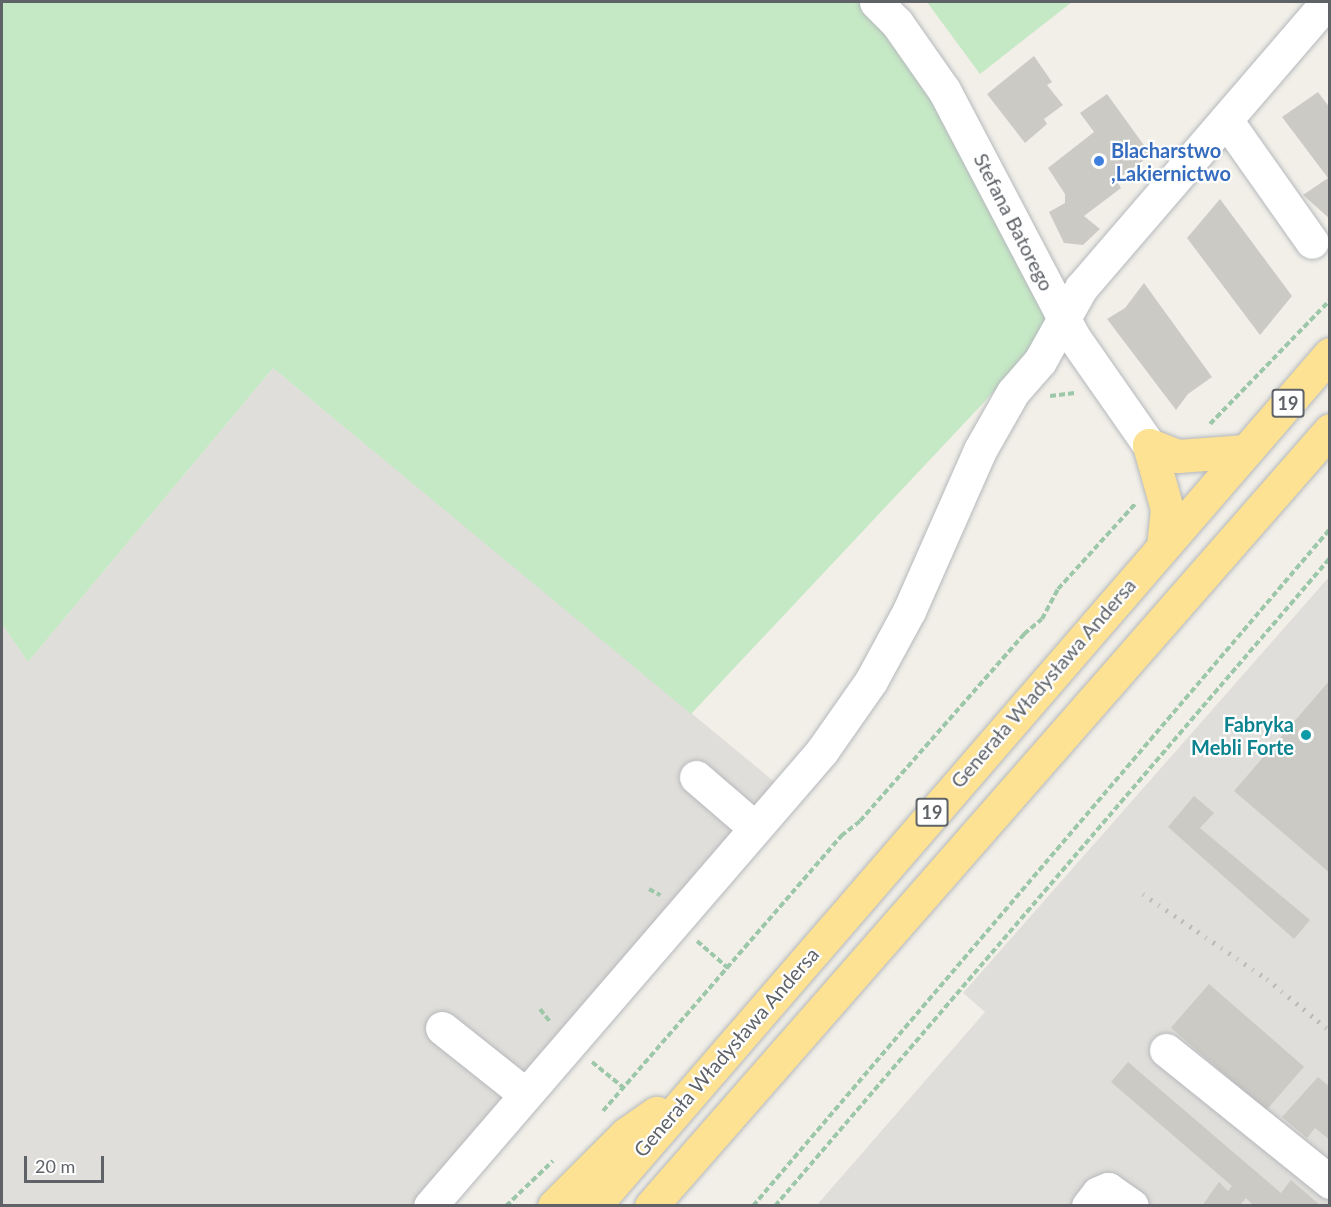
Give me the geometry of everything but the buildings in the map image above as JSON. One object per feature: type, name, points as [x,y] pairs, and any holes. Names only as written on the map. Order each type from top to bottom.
[{"type":"highway","name":"Generała Władysława Andersa","points":[[594,1206],[1329,354]]},
{"type":"highway","name":"19","points":[[651,1206],[1329,430]]},
{"type":"highway","points":[[1149,445],[1178,456],[1246,451]]},
{"type":"highway","points":[[1149,445],[1167,509],[1163,545]]},
{"type":"highway","points":[[554,1206],[626,1134],[702,1081]]},
{"type":"highway","points":[[676,1206],[729,1115]]},
{"type":"street","name":"Stefana Batorego","points":[[876,2],[897,23],[944,90],[1064,317],[1149,445]]},
{"type":"street","points":[[430,1206],[525,1094],[561,1035],[675,922],[754,827],[822,751],[871,681],[909,610],[957,496],[1013,392],[1040,361],[1081,288],[1327,2]]},
{"type":"street","points":[[1226,120],[1312,242]]},
{"type":"street","points":[[696,777],[754,827]]},
{"type":"street","points":[[442,1028],[525,1094]]},
{"type":"street","points":[[1166,1050],[1329,1182]]},
{"type":"street","points":[[1088,1206],[1098,1193],[1108,1190],[1132,1206]]},
{"type":"path","points":[[1207,427],[1329,300]]},
{"type":"path","points":[[1013,392],[1033,406],[1055,394],[1080,394]]},
{"type":"path","points":[[597,1118],[841,836],[860,821],[1024,634],[1042,619],[1058,589],[1140,498]]},
{"type":"path","points":[[753,1206],[1329,529]]},
{"type":"path","points":[[775,1206],[1329,558]]},
{"type":"path","points":[[675,922],[728,968]]},
{"type":"path","points":[[540,1009],[561,1035],[624,1088]]},
{"type":"path","points":[[506,1206],[557,1158]]},
{"type":"shaded area","points":[[273,368],[799,802],[452,1205],[2,1205],[2,624],[28,662]]},
{"type":"shaded area","points":[[1329,577],[1329,1205],[816,1206],[985,1012],[963,993]]},
{"type":"green space","points":[[2,2],[875,2],[1064,317],[691,714],[273,368],[28,662],[2,624]]},
{"type":"green space","points":[[927,2],[1072,2],[980,74]]},
{"type":"railway","points":[[1143,894],[1267,979],[1330,1031]]},
{"type":"place","name":"Blacharstwo ,Lakiernictwo","points":[[1099,161]]},
{"type":"place","name":"Fabryka Mebli Forte","points":[[1306,735]]}]
